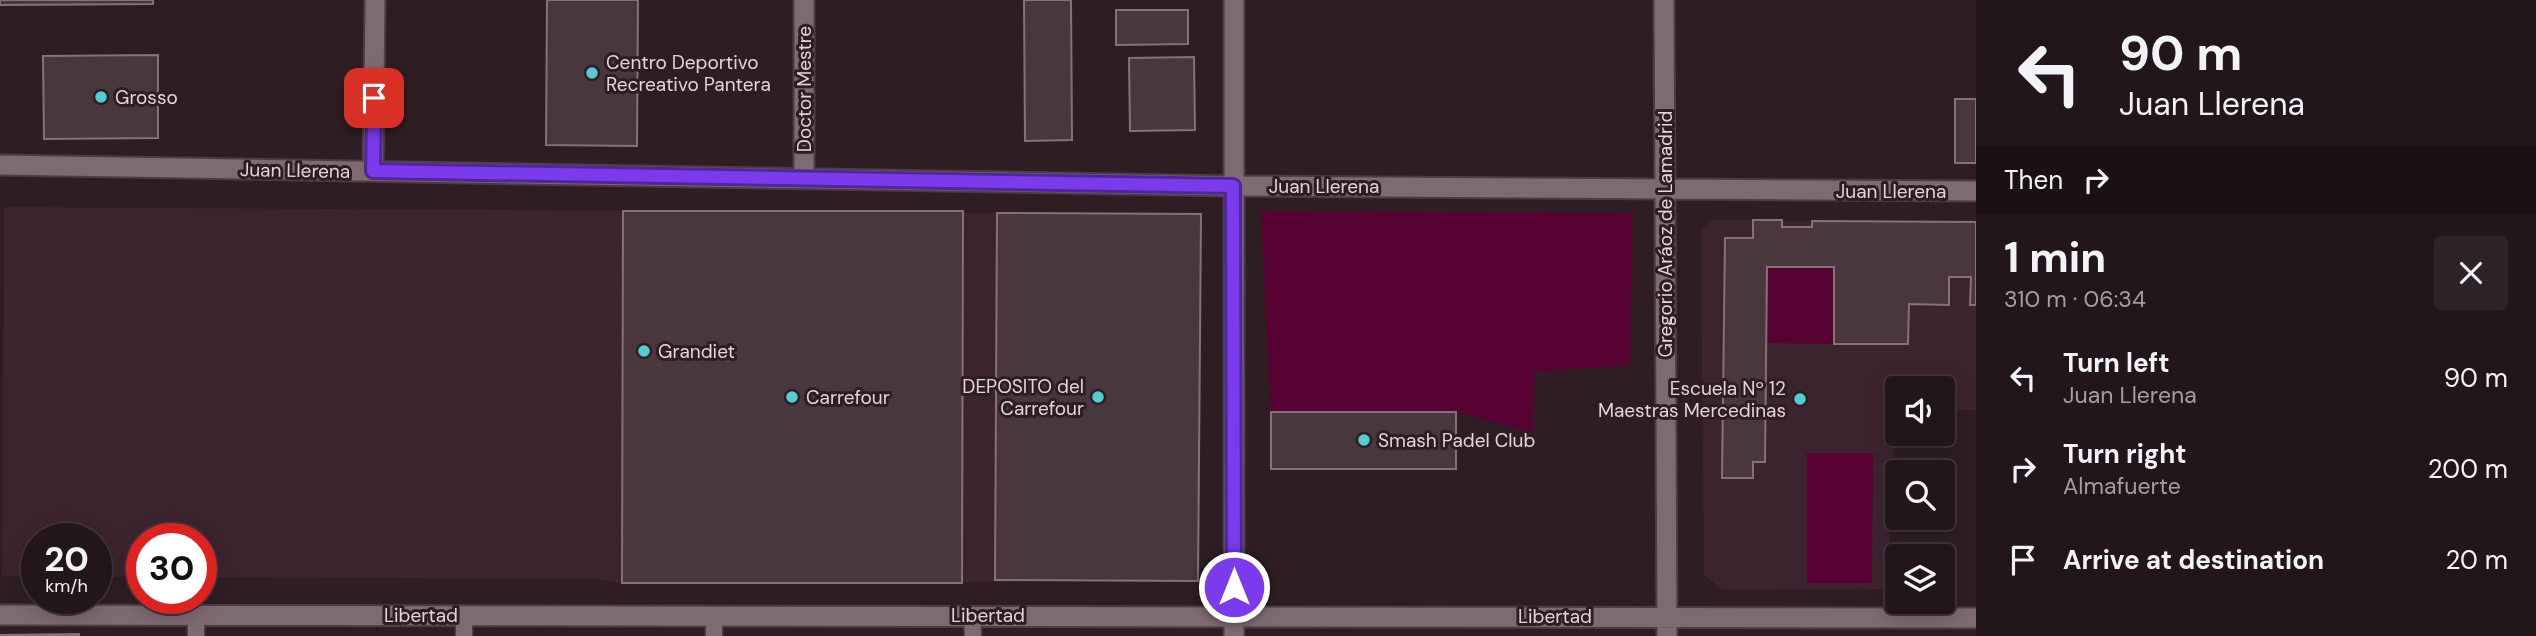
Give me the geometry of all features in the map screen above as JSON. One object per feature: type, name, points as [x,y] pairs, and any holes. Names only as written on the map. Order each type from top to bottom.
[{"type":"street","points":[[373,171],[375,0]]},
{"type":"street","name":"Doctor Mestre","points":[[804,0],[804,178]]},
{"type":"street","points":[[1234,0],[1234,636]]},
{"type":"street","name":"Gregorio Aráoz de Lamadrid","points":[[1664,0],[1667,626]]},
{"type":"street","name":"Juan Llerena","points":[[0,165],[1233,186],[1976,191]]},
{"type":"street","name":"Libertad","points":[[0,615],[1234,615],[1667,626],[1976,618]]},
{"type":"lane","points":[[195,615],[196,636]]},
{"type":"lane","points":[[464,615],[464,636]]},
{"type":"lane","points":[[714,615],[714,636]]},
{"type":"lane","points":[[972,615],[973,636]]},
{"type":"shaded area","points":[[4,207],[1201,214],[1198,581],[622,583],[594,579],[217,577],[217,523],[126,523],[126,577],[112,577],[112,523],[21,523],[21,576],[2,576]]},
{"type":"shaded area","points":[[1261,211],[1633,213],[1630,365],[1534,372],[1533,433],[1456,412],[1271,412]]},
{"type":"shaded area","name":"Escuela Nº 12 Maestras Mercedinas","points":[[1710,220],[1976,222],[1976,410],[1955,410],[1955,376],[1885,376],[1885,446],[1894,446],[1893,460],[1885,460],[1885,530],[1890,530],[1889,544],[1885,544],[1885,589],[1723,590],[1704,575],[1701,232]]},
{"type":"shaded area","points":[[1767,267],[1834,267],[1834,344],[1767,343]]},
{"type":"shaded area","points":[[1807,453],[1873,453],[1872,583],[1807,583]]},
{"type":"building","points":[[0,0],[153,0],[153,4],[0,5]]},
{"type":"building","name":"Centro Deportivo Recreativo Pantera","points":[[547,0],[638,0],[637,146],[546,145]]},
{"type":"building","points":[[1024,0],[1071,0],[1072,140],[1025,141]]},
{"type":"building","points":[[1116,10],[1188,10],[1188,44],[1116,45]]},
{"type":"building","name":"Grosso","points":[[158,55],[158,138],[44,139],[43,56]]},
{"type":"building","points":[[1194,57],[1195,130],[1130,131],[1129,58]]},
{"type":"building","points":[[1955,99],[1976,99],[1976,163],[1955,163]]},
{"type":"building","name":"Carrefour","points":[[623,211],[963,211],[962,583],[622,583]]},
{"type":"building","name":"DEPOSITO del Carrefour","points":[[997,213],[1201,214],[1198,581],[995,580]]},
{"type":"building","name":"Escuela Nº 12 Maestras Mercedinas","points":[[1753,220],[1782,220],[1782,227],[1812,227],[1812,221],[1976,222],[1976,305],[1970,305],[1971,277],[1949,277],[1949,305],[1909,304],[1908,344],[1834,344],[1834,267],[1767,267],[1765,462],[1753,462],[1753,478],[1722,478],[1725,238],[1753,238]]},
{"type":"building","name":"Smash Padel Club","points":[[1271,412],[1456,412],[1456,469],[1271,469]]},
{"type":"building","points":[[0,635],[79,636],[0,636]]},
{"type":"place","name":"Centro Deportivo Recreativo Pantera","points":[[592,73]]},
{"type":"place","name":"Grosso","points":[[101,97]]},
{"type":"place","name":"Grandiet","points":[[644,351]]},
{"type":"place","name":"Carrefour","points":[[792,397]]},
{"type":"place","name":"DEPOSITO del Carrefour","points":[[1098,397]]},
{"type":"place","name":"Escuela Nº 12 Maestras Mercedinas","points":[[1800,399]]},
{"type":"place","name":"Smash Padel Club","points":[[1364,440]]},
{"type":"route","points":[[374,98],[373,171],[1233,186],[1234,587]]}]
